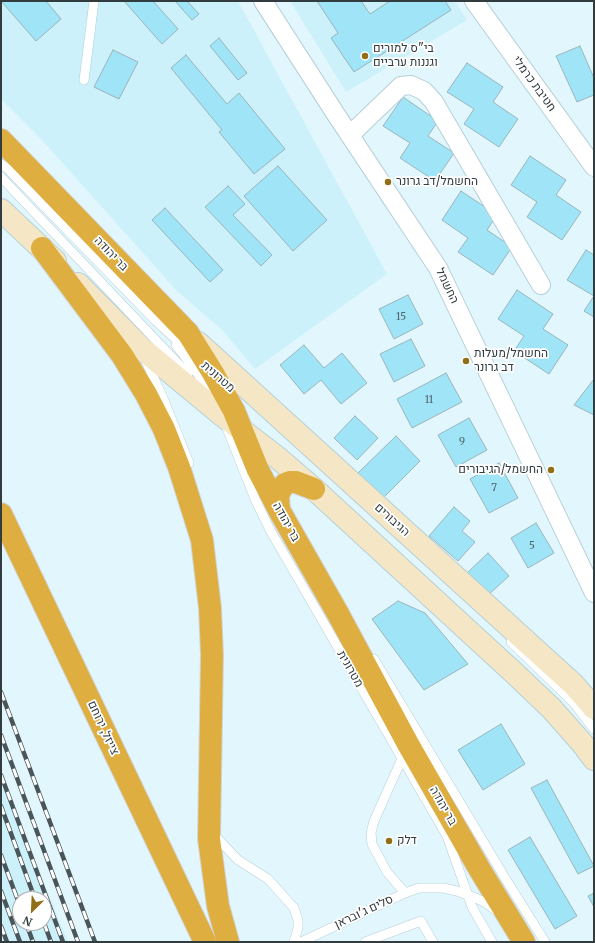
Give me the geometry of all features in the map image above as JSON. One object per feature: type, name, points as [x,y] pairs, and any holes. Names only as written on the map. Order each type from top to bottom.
[{"type":"highway","name":"בר יהודה","points":[[1,140],[188,333],[213,373],[237,420],[258,470],[337,612],[406,752],[519,933]]},
{"type":"highway","points":[[42,248],[122,354],[146,394],[164,429],[202,540],[210,608],[212,655],[209,840],[212,871],[218,906],[228,942]]},
{"type":"highway","points":[[279,510],[278,496],[285,484],[296,482],[322,490]]},
{"type":"highway","name":"צייזל, ירוחם","points":[[1,514],[205,942]]},
{"type":"street","name":"החשמל","points":[[263,1],[438,268],[594,593]]},
{"type":"street","name":"חטיבת כרמלי","points":[[474,1],[594,167]]},
{"type":"street","points":[[350,135],[400,86],[411,85],[424,91],[434,102],[541,285]]},
{"type":"street","points":[[1,210],[42,248],[140,347],[237,420],[278,458],[322,490],[551,708],[594,759]]},
{"type":"street","name":"הגיבורים","points":[[188,333],[574,685],[594,708]]},
{"type":"lane","points":[[84,80],[94,1]]},
{"type":"lane","name":"מטרונית","points":[[1,164],[13,174],[156,321],[195,370],[212,395]]},
{"type":"lane","name":"מטרונית","points":[[1,177],[176,361],[237,420],[244,472],[270,530],[406,752],[447,836],[476,914],[492,942]]},
{"type":"lane","name":"מטרונית","points":[[98,278],[116,303],[140,347],[164,398],[184,448],[191,471]]},
{"type":"lane","name":"מטרונית","points":[[156,321],[230,388]]},
{"type":"lane","points":[[288,438],[352,494],[428,565]]},
{"type":"lane","points":[[296,461],[322,490]]},
{"type":"lane","points":[[204,516],[208,540],[206,573]]},
{"type":"lane","points":[[440,592],[526,673],[594,744]]},
{"type":"lane","points":[[337,612],[363,641]]},
{"type":"lane","points":[[504,635],[573,702],[594,729]]},
{"type":"lane","points":[[371,654],[545,942]]},
{"type":"lane","points":[[405,892],[387,872],[372,844],[371,833],[374,821],[406,752]]},
{"type":"lane","points":[[210,795],[216,815],[220,866],[225,899],[237,942]]},
{"type":"lane","points":[[475,828],[480,870]]},
{"type":"lane","points":[[218,839],[238,860],[268,879],[294,908],[298,920],[298,928],[294,942]]},
{"type":"lane","name":"סלים ג'ובראן","points":[[301,942],[405,892],[419,888],[432,887],[457,891],[486,903],[519,933]]},
{"type":"lane","points":[[365,942],[421,921],[433,942]]},
{"type":"shaded area","points":[[1,1],[238,1],[387,274],[255,369],[223,331],[176,290],[41,139],[1,99]]},
{"type":"shaded area","name":"בי\"ס למורים וגננות ערביים","points":[[290,1],[455,1],[467,20],[346,92]]},
{"type":"shaded area","points":[[1,776],[47,891],[12,891],[12,931],[52,931],[52,902],[68,942],[1,942]]},
{"type":"building","points":[[1,1],[46,1],[61,19],[36,41]]},
{"type":"building","points":[[124,1],[153,1],[178,29],[162,44]]},
{"type":"building","points":[[175,1],[187,1],[199,14],[192,20]]},
{"type":"building","points":[[317,1],[361,1],[370,14],[390,1],[445,1],[451,10],[354,72],[331,38],[338,33]]},
{"type":"building","points":[[219,38],[247,73],[238,80],[210,46]]},
{"type":"building","points":[[580,46],[594,78],[594,95],[577,102],[556,56]]},
{"type":"building","points":[[113,50],[138,62],[119,99],[94,87]]},
{"type":"building","points":[[186,55],[227,104],[239,93],[285,149],[254,174],[219,132],[222,130],[171,68]]},
{"type":"building","points":[[467,63],[503,87],[493,102],[518,119],[499,147],[464,124],[474,109],[447,92]]},
{"type":"building","points":[[403,97],[438,121],[428,136],[454,153],[435,181],[400,158],[410,143],[383,126]]},
{"type":"building","points":[[530,156],[566,180],[556,195],[581,212],[562,240],[527,217],[537,202],[511,185]]},
{"type":"building","points":[[278,166],[327,220],[293,251],[244,196]]},
{"type":"building","points":[[228,186],[245,204],[233,215],[272,255],[261,266],[205,207]]},
{"type":"building","points":[[461,191],[497,215],[487,230],[512,247],[493,275],[458,252],[468,238],[442,220]]},
{"type":"building","points":[[165,208],[223,270],[210,282],[152,220]]},
{"type":"building","points":[[586,250],[594,255],[594,296],[567,280]]},
{"type":"building","points":[[517,290],[553,314],[543,329],[568,345],[549,374],[514,351],[524,336],[498,319]]},
{"type":"building","points":[[408,295],[423,324],[394,339],[379,309]]},
{"type":"building","points":[[594,296],[594,317],[584,311]]},
{"type":"building","points":[[411,339],[425,366],[394,382],[380,354]]},
{"type":"building","points":[[304,345],[324,368],[342,353],[367,383],[341,404],[321,380],[304,394],[280,365]]},
{"type":"building","points":[[446,373],[462,402],[412,428],[397,399]]},
{"type":"building","points":[[594,379],[594,415],[574,405]]},
{"type":"building","points":[[355,416],[378,438],[357,460],[334,438]]},
{"type":"building","points":[[469,418],[487,450],[456,467],[438,435]]},
{"type":"building","points":[[396,436],[420,461],[383,498],[358,473]]},
{"type":"building","points":[[499,463],[518,498],[489,513],[470,479]]},
{"type":"building","points":[[454,507],[470,521],[462,531],[475,542],[458,561],[429,536]]},
{"type":"building","points":[[536,523],[554,553],[528,568],[511,538]]},
{"type":"building","points":[[488,553],[509,576],[487,596],[466,574]]},
{"type":"building","points":[[398,601],[425,613],[468,664],[424,690],[372,619]]},
{"type":"building","points":[[501,724],[525,764],[483,790],[458,750]]},
{"type":"building","points":[[547,780],[594,866],[578,874],[531,788]]},
{"type":"building","points":[[530,837],[577,916],[555,929],[508,850]]},
{"type":"building","points":[[594,893],[594,907],[588,896]]},
{"type":"railway","points":[[1,692],[95,942]]},
{"type":"railway","points":[[1,735],[78,942]]},
{"type":"railway","points":[[1,775],[63,942]]},
{"type":"railway","points":[[1,806],[32,891]]},
{"type":"railway","points":[[1,855],[14,891]]},
{"type":"railway","points":[[1,891],[20,942]]},
{"type":"railway","points":[[1,926],[7,942]]},
{"type":"railway","points":[[29,931],[33,942]]},
{"type":"railway","points":[[47,931],[51,942]]},
{"type":"place","name":"בי\"ס למורים וגננות ערביים","points":[[365,56]]},
{"type":"place","name":"החשמל/דב גרונר","points":[[388,182]]},
{"type":"place","name":"החשמל/מעלות דב גרונר","points":[[466,361]]},
{"type":"place","name":"החשמל/הגיבורים","points":[[551,470]]},
{"type":"place","name":"דלק","points":[[389,841]]}]
